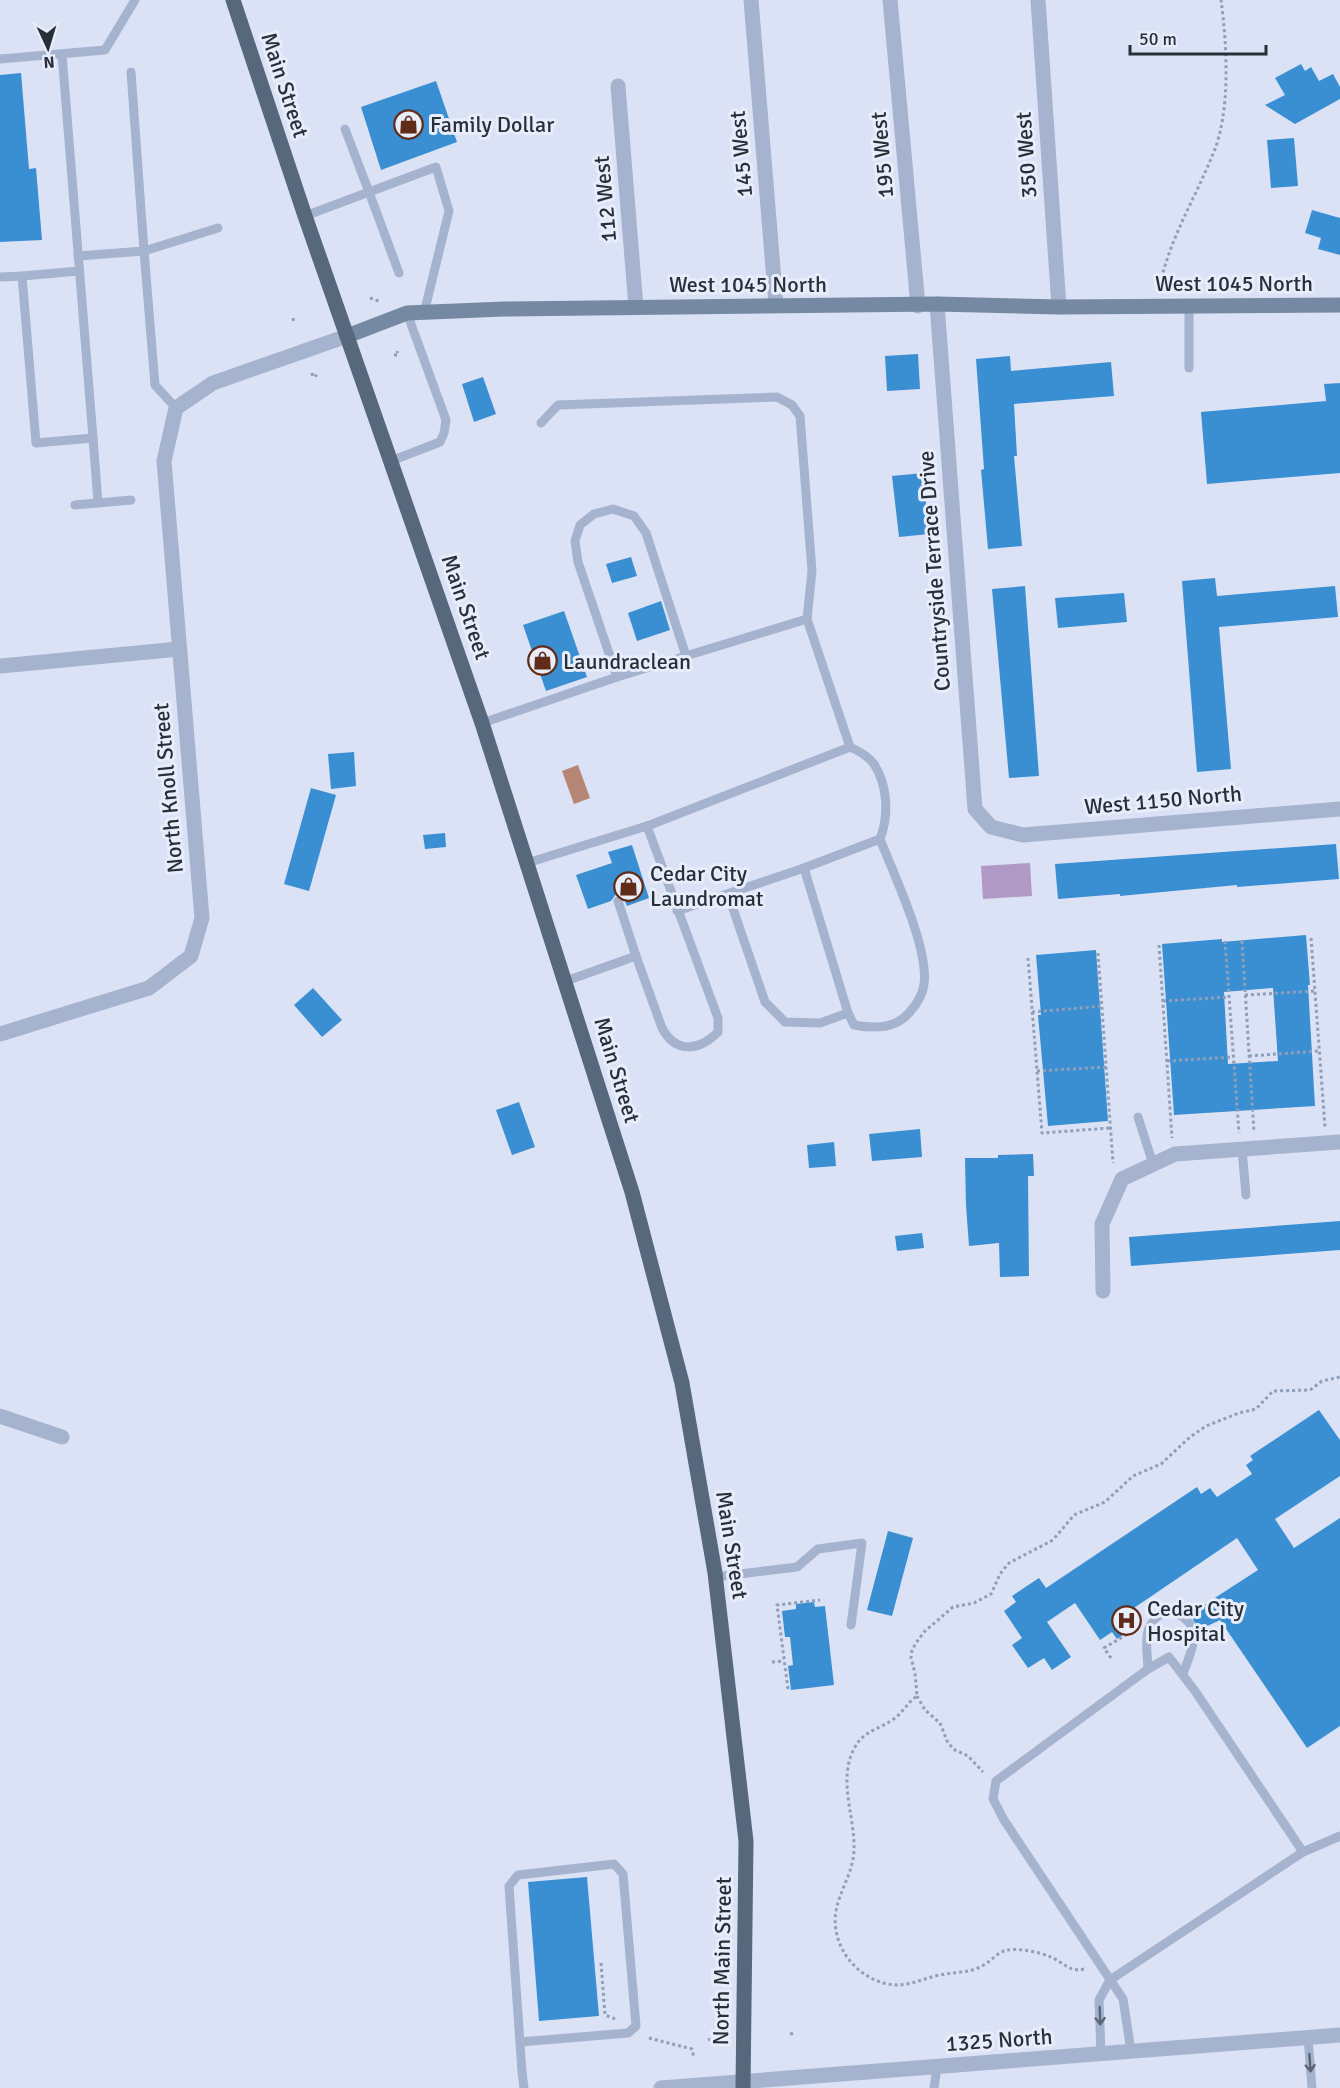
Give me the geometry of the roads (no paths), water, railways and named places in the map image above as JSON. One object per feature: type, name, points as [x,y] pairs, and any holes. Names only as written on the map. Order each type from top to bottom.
[{"type":"main road","name":"Main Street","points":[[233,0],[305,216]]},
{"type":"main road","points":[[305,216],[347,336]]},
{"type":"main road","name":"West 1045 North","points":[[347,336],[406,313],[424,312],[776,305],[918,306],[938,304],[1059,307],[1340,305]]},
{"type":"main road","name":"Main Street","points":[[347,336],[482,723],[632,1192],[682,1383],[715,1577],[746,1841]]},
{"type":"main road","name":"North Main Street","points":[[743,2085],[746,1841]]},
{"type":"street","name":"145 West","points":[[751,0],[776,305]]},
{"type":"street","name":"195 West","points":[[890,0],[918,306]]},
{"type":"street","name":"350 West","points":[[1038,0],[1059,307]]},
{"type":"street","name":"112 West","points":[[618,86],[636,307]]},
{"type":"street","name":"Countryside Terrace Drive","points":[[938,304],[975,809],[991,827]]},
{"type":"street","name":"West 1045 North","points":[[176,408],[213,383],[347,336]]},
{"type":"street","name":"North Knoll Street","points":[[0,1034],[149,988],[191,956],[202,918],[164,461],[176,408]]},
{"type":"street","points":[[1,666],[179,649]]},
{"type":"street","name":"West 1150 North","points":[[991,827],[1023,835],[1340,809]]},
{"type":"street","points":[[1103,1291],[1102,1224],[1122,1179],[1175,1154],[1340,1142]]},
{"type":"street","points":[[0,1416],[62,1437]]},
{"type":"street","name":"1325 North","points":[[661,2088],[743,2085],[1340,2035]]},
{"type":"lane","points":[[0,59],[105,50],[135,0]]},
{"type":"lane","points":[[62,54],[98,503]]},
{"type":"lane","points":[[131,72],[155,385],[176,408]]},
{"type":"lane","points":[[345,129],[399,273]]},
{"type":"lane","points":[[305,216],[436,167],[449,211],[424,312]]},
{"type":"lane","points":[[78,256],[144,251],[218,228]]},
{"type":"lane","points":[[0,277],[79,271]]},
{"type":"lane","points":[[22,276],[36,443],[93,438]]},
{"type":"lane","points":[[1189,306],[1189,368]]},
{"type":"lane","points":[[391,461],[440,441],[447,420],[406,313]]},
{"type":"lane","points":[[541,423],[558,405],[777,397],[792,405],[800,416],[812,571],[807,619],[850,747],[862,753],[873,763],[880,777],[885,797],[886,818],[880,839],[917,935],[925,972],[924,987],[917,1004],[903,1020],[887,1026],[871,1028],[854,1025],[848,1013],[804,868]]},
{"type":"lane","points":[[75,505],[131,500]]},
{"type":"lane","points":[[617,677],[578,562],[575,541],[580,525],[594,514],[613,509],[623,512],[633,516],[646,533],[686,656]]},
{"type":"lane","points":[[482,723],[617,677],[807,619]]},
{"type":"lane","points":[[527,863],[646,826],[850,747]]},
{"type":"lane","points":[[618,901],[662,1028],[668,1038],[683,1047],[697,1047],[711,1039],[718,1032],[718,1018],[646,826]]},
{"type":"lane","points":[[677,911],[804,868],[880,839]]},
{"type":"lane","points":[[728,894],[765,1002],[784,1022],[820,1023],[848,1013]]},
{"type":"lane","points":[[566,981],[636,956]]},
{"type":"lane","points":[[1138,1117],[1153,1164]]},
{"type":"lane","points":[[1242,1149],[1246,1195]]},
{"type":"lane","points":[[715,1577],[797,1567],[818,1549],[862,1544],[851,1625]]},
{"type":"lane","points":[[1148,1669],[1148,1626],[1155,1616],[1168,1610],[1179,1614],[1190,1625],[1195,1640],[1183,1674]]},
{"type":"lane","points":[[1131,2051],[1123,1999],[1004,1820],[993,1799],[996,1781],[1148,1669],[1169,1657],[1183,1674],[1303,1852]]},
{"type":"lane","points":[[1101,2054],[1099,2000],[1110,1980],[1303,1852],[1340,1836]]},
{"type":"lane","points":[[520,2042],[628,2033],[636,2026],[623,1874],[614,1864],[518,1875],[509,1886],[520,2042],[524,2088]]},
{"type":"lane","points":[[1308,2037],[1312,2088]]},
{"type":"lane","points":[[934,2088],[937,2067]]},
{"type":"place","name":"Family Dollar","points":[[409,124]]},
{"type":"place","name":"Laundraclean","points":[[542,661]]},
{"type":"place","name":"Cedar City Laundromat","points":[[629,886]]},
{"type":"place","name":"Cedar City Hospital","points":[[1126,1621]]}]
